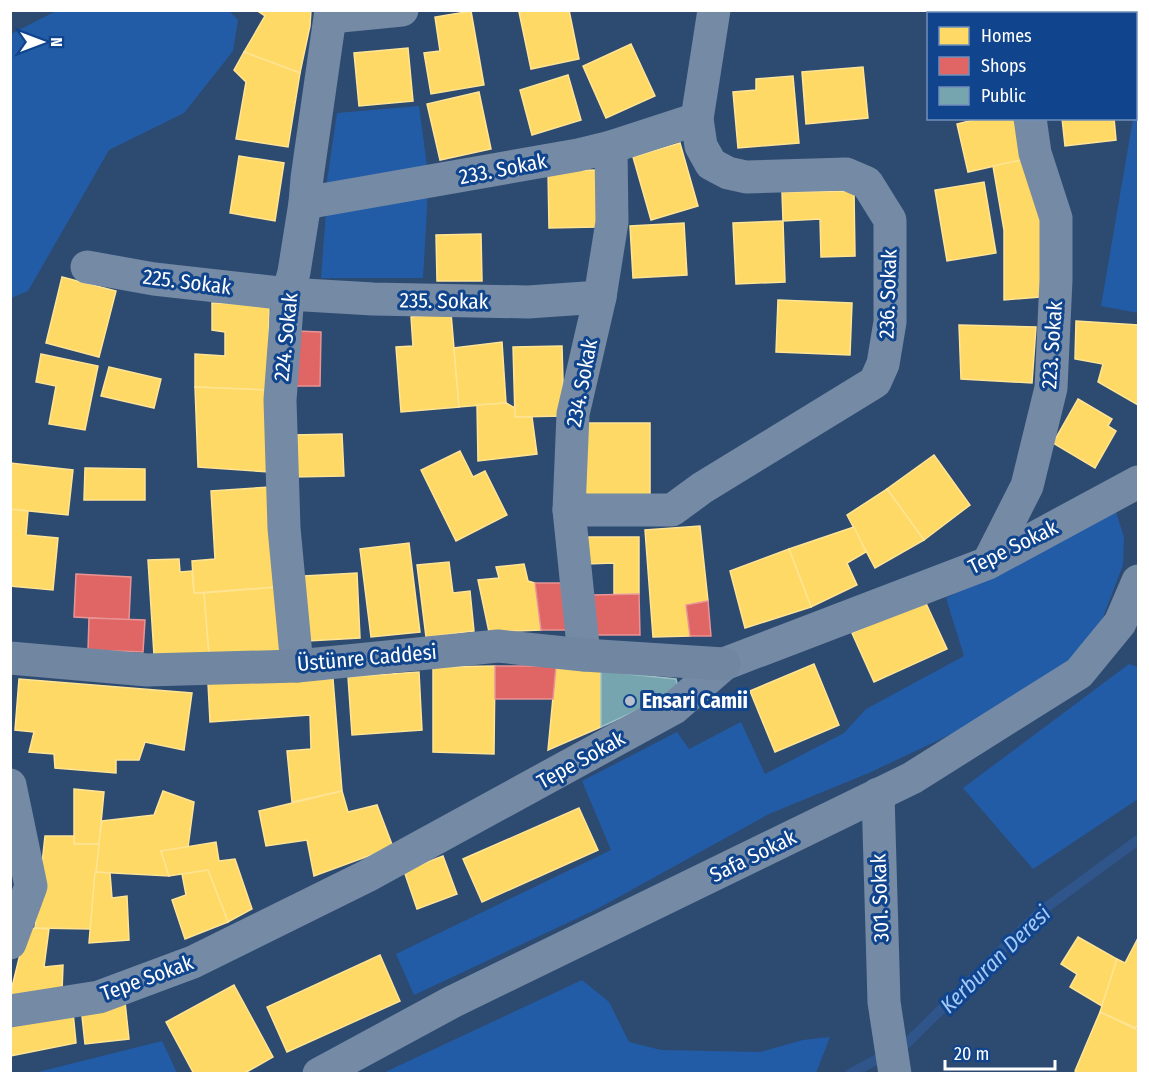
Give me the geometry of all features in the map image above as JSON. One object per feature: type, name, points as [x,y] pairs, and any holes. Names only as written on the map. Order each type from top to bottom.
[{"type":"street","points":[[331,14],[402,10]]},
{"type":"street","name":"236. Sokak","points":[[569,510],[672,510],[702,488],[875,382],[883,364],[890,322],[890,220],[867,183],[846,174],[746,177],[728,173],[711,164],[701,146],[697,119],[714,10]]},
{"type":"street","name":"224. Sokak","points":[[297,666],[284,528],[280,400],[288,294],[294,272],[305,203],[331,14]]},
{"type":"street","name":"233. Sokak","points":[[305,203],[451,179],[610,147],[697,119]]},
{"type":"street","name":"223. Sokak","points":[[988,562],[1027,486],[1051,388],[1056,280],[1056,218],[1035,153],[1030,120]]},
{"type":"street","name":"234. Sokak","points":[[584,656],[569,510],[573,414],[600,297],[612,222],[610,147]]},
{"type":"street","name":"225. Sokak","points":[[87,267],[154,279],[288,294]]},
{"type":"street","name":"235. Sokak","points":[[288,294],[373,299],[528,302],[600,297]]},
{"type":"street","name":"Tepe Sokak","points":[[10,1011],[99,997],[193,962],[377,871],[674,708],[723,664],[988,562],[1138,482]]},
{"type":"street","name":"Safa Sokak","points":[[319,1074],[452,1002],[922,772],[1079,673],[1120,623],[1138,581]]},
{"type":"street","name":"Üstünre Caddesi","points":[[10,658],[147,670],[297,666],[498,646],[584,656],[723,664]]},
{"type":"street","points":[[10,785],[31,886],[10,943]]},
{"type":"street","name":"301. Sokak","points":[[878,795],[884,1002],[896,1074]]},
{"type":"shaded area","points":[[1069,10],[1138,11],[1138,91],[1137,12],[1067,12]]},
{"type":"shaded area","points":[[229,11],[238,20],[233,51],[184,113],[109,150],[28,291],[11,298],[11,34],[54,12]]},
{"type":"shaded area","points":[[1138,91],[1138,313],[1101,306],[1133,120],[1137,120]]},
{"type":"shaded area","points":[[419,106],[427,166],[326,188],[337,113]]},
{"type":"shaded area","points":[[428,190],[423,278],[321,278],[326,212]]},
{"type":"shaded area","points":[[1116,512],[1124,537],[1123,565],[1103,617],[1081,653],[977,722],[871,772],[769,814],[597,909],[414,995],[396,954],[611,850],[582,781],[677,732],[689,749],[741,722],[765,774],[844,733],[866,709],[964,656],[946,598]]},
{"type":"shaded area","points":[[1129,664],[1138,667],[1138,799],[1033,869],[963,788]]},
{"type":"shaded area","points":[[582,980],[609,1002],[629,1042],[661,1050],[760,1052],[803,1040],[830,1037],[816,1073],[383,1073]]},
{"type":"shaded area","points":[[162,1041],[177,1073],[34,1073]]},
{"type":"building: Homes","points":[[256,10],[311,10],[300,73],[244,52],[265,16]]},
{"type":"building: Homes","points":[[569,10],[579,59],[531,69],[519,12]]},
{"type":"building: Homes","points":[[471,11],[484,85],[431,94],[424,53],[440,51],[435,17]]},
{"type":"building: Homes","points":[[631,44],[655,96],[606,118],[583,66]]},
{"type":"building: Homes","points":[[408,48],[413,101],[359,106],[354,53]]},
{"type":"building: Homes","points":[[244,52],[300,73],[288,147],[236,139],[246,82],[234,70]]},
{"type":"building: Homes","points":[[863,67],[868,118],[806,124],[802,72]]},
{"type":"building: Homes","points":[[568,75],[581,120],[532,135],[520,90]]},
{"type":"building: Homes","points":[[793,76],[799,143],[738,148],[733,92],[756,90],[756,79]]},
{"type":"building: Homes","points":[[479,92],[491,149],[440,160],[427,104]]},
{"type":"building: Homes","points":[[973,120],[1017,120],[1026,159],[968,172],[957,124]]},
{"type":"building: Homes","points":[[1062,120],[1114,120],[1116,140],[1065,146]]},
{"type":"building: Homes","points":[[680,143],[698,206],[651,220],[633,157]]},
{"type":"building: Homes","points":[[239,156],[284,163],[275,221],[230,213]]},
{"type":"building: Homes","points":[[1026,159],[1042,217],[1040,297],[1004,300],[1004,230],[993,166]]},
{"type":"building: Homes","points":[[596,170],[597,227],[549,228],[548,171]]},
{"type":"building: Homes","points":[[984,182],[996,253],[947,261],[935,190]]},
{"type":"building: Homes","points":[[854,191],[855,256],[821,257],[820,219],[783,221],[782,192]]},
{"type":"building: Homes","points":[[783,221],[785,282],[736,284],[733,223]]},
{"type":"building: Homes","points":[[684,223],[687,275],[633,278],[630,226]]},
{"type":"building: Homes","points":[[481,234],[482,281],[437,281],[436,235]]},
{"type":"building: Homes","points":[[62,277],[116,291],[99,357],[46,343]]},
{"type":"building: Homes","points":[[778,300],[852,303],[850,355],[776,352]]},
{"type":"building: Homes","points":[[212,303],[269,305],[268,390],[195,387],[195,354],[225,356],[225,332],[212,330]]},
{"type":"building: Homes","points":[[451,313],[459,407],[401,412],[396,347],[413,346],[411,317]]},
{"type":"building: Homes","points":[[1076,321],[1138,325],[1138,405],[1098,382],[1103,364],[1075,359]]},
{"type":"building: Homes","points":[[959,325],[1036,327],[1032,383],[961,379]]},
{"type":"building: Homes","points":[[502,342],[506,403],[459,407],[454,348]]},
{"type":"building: Homes","points":[[562,346],[564,416],[515,417],[513,347]]},
{"type":"building: Homes","points":[[41,354],[98,366],[85,430],[49,424],[56,386],[36,382]]},
{"type":"building: Homes","points":[[109,367],[161,379],[154,408],[101,396]]},
{"type":"building: Homes","points":[[195,387],[268,390],[269,472],[198,467]]},
{"type":"building: Homes","points":[[1078,399],[1112,419],[1108,426],[1116,431],[1095,468],[1053,443]]},
{"type":"building: Homes","points":[[506,403],[515,408],[515,417],[532,417],[537,454],[478,461],[477,405]]},
{"type":"building: Homes","points":[[579,423],[650,423],[650,496],[579,496]]},
{"type":"building: Homes","points":[[342,434],[344,476],[291,477],[291,435]]},
{"type":"building: Homes","points":[[460,451],[473,477],[485,471],[507,515],[456,541],[421,470]]},
{"type":"building: Homes","points":[[934,455],[970,505],[924,540],[887,489]]},
{"type":"building: Homes","points":[[10,463],[73,470],[68,515],[10,509]]},
{"type":"building: Homes","points":[[85,468],[145,469],[145,500],[84,500]]},
{"type":"building: Homes","points":[[270,487],[277,587],[194,593],[192,561],[215,559],[211,491]]},
{"type":"building: Homes","points":[[887,489],[924,540],[875,568],[847,515]]},
{"type":"building: Homes","points":[[10,509],[28,511],[26,535],[58,538],[53,590],[10,586]]},
{"type":"building: Homes","points":[[700,526],[708,601],[686,605],[690,636],[653,637],[645,530]]},
{"type":"building: Homes","points":[[854,527],[866,552],[847,563],[857,585],[811,607],[789,549]]},
{"type":"building: Homes","points":[[586,537],[639,537],[639,594],[614,594],[614,563],[586,564]]},
{"type":"building: Homes","points":[[409,543],[420,632],[371,637],[360,549]]},
{"type":"building: Homes","points":[[789,549],[811,607],[745,628],[730,571]]},
{"type":"building: Homes","points":[[179,559],[180,572],[192,571],[194,593],[204,593],[209,654],[154,655],[148,560]]},
{"type":"building: Homes","points":[[449,562],[453,593],[470,591],[474,631],[426,637],[417,565]]},
{"type":"building: Homes","points":[[524,564],[528,581],[535,583],[541,630],[489,632],[478,580],[499,578],[496,567]]},
{"type":"building: Homes","points":[[357,573],[360,638],[308,641],[304,576]]},
{"type":"building: Homes","points":[[277,587],[281,652],[209,654],[204,593]]},
{"type":"building: Homes","points":[[924,599],[947,649],[874,682],[852,633]]},
{"type":"building: Homes","points":[[814,664],[839,725],[775,752],[750,691]]},
{"type":"building: Homes","points":[[495,666],[494,754],[433,752],[433,667]]},
{"type":"building: Homes","points":[[556,666],[601,671],[601,727],[548,750]]},
{"type":"building: Homes","points":[[419,672],[422,730],[352,735],[348,677]]},
{"type":"building: Homes","points":[[19,679],[192,693],[184,750],[145,742],[139,760],[116,760],[116,773],[55,768],[54,754],[29,752],[34,732],[15,730]]},
{"type":"building: Homes","points":[[333,679],[342,791],[292,802],[287,751],[311,749],[310,715],[210,722],[208,683]]},
{"type":"building: Homes","points":[[74,789],[104,792],[99,844],[74,844]]},
{"type":"building: Homes","points":[[163,791],[194,802],[188,847],[161,851],[169,876],[95,872],[102,821],[154,815]]},
{"type":"building: Homes","points":[[342,791],[348,812],[377,805],[393,847],[314,876],[307,840],[266,846],[259,811]]},
{"type":"building: Homes","points":[[579,808],[598,850],[482,902],[463,859]]},
{"type":"building: Homes","points":[[45,836],[74,836],[74,844],[99,844],[90,929],[35,928]]},
{"type":"building: Homes","points":[[216,842],[219,861],[235,859],[252,909],[228,922],[208,870],[169,876],[161,851]]},
{"type":"building: Homes","points":[[443,856],[457,894],[417,909],[404,871]]},
{"type":"building: Homes","points":[[208,870],[228,922],[185,939],[172,900],[186,895],[182,874]]},
{"type":"building: Homes","points":[[95,872],[110,873],[112,898],[127,896],[129,940],[89,943]]},
{"type":"building: Homes","points":[[49,929],[44,967],[63,965],[62,992],[10,995],[26,930]]},
{"type":"building: Homes","points":[[1078,937],[1117,959],[1102,1006],[1070,987],[1077,974],[1061,964]]},
{"type":"building: Homes","points":[[1138,938],[1138,1024],[1136,1028],[1100,1012],[1117,959],[1125,963]]},
{"type":"building: Homes","points":[[380,955],[400,1001],[287,1052],[267,1007]]},
{"type":"building: Homes","points":[[234,985],[273,1057],[243,1074],[194,1074],[166,1022]]},
{"type":"building: Homes","points":[[125,1002],[129,1039],[85,1044],[81,1007]]},
{"type":"building: Homes","points":[[73,1012],[76,1043],[10,1056],[10,1025]]},
{"type":"building: Homes","points":[[1100,1012],[1138,1030],[1138,1074],[1080,1074],[1075,1071]]},
{"type":"building: Shops","points":[[297,331],[321,332],[320,386],[296,386]]},
{"type":"building: Shops","points":[[76,574],[131,577],[129,620],[74,617]]},
{"type":"building: Shops","points":[[535,583],[561,583],[566,630],[541,630]]},
{"type":"building: Shops","points":[[639,594],[640,635],[593,635],[593,595]]},
{"type":"building: Shops","points":[[708,601],[711,636],[690,636],[686,605]]},
{"type":"building: Shops","points":[[89,618],[145,620],[143,652],[88,650]]},
{"type":"building: Shops","points":[[495,666],[556,666],[553,699],[495,699]]},
{"type":"building: Public","name":"Ensari Camii","points":[[601,671],[676,679],[679,691],[601,727]]},
{"type":"waterway","name":"Kerburan Deresi","points":[[850,1074],[907,1043],[1040,912],[1138,840]]},
{"type":"place","name":"Ensari Camii","points":[[630,701]]}]
